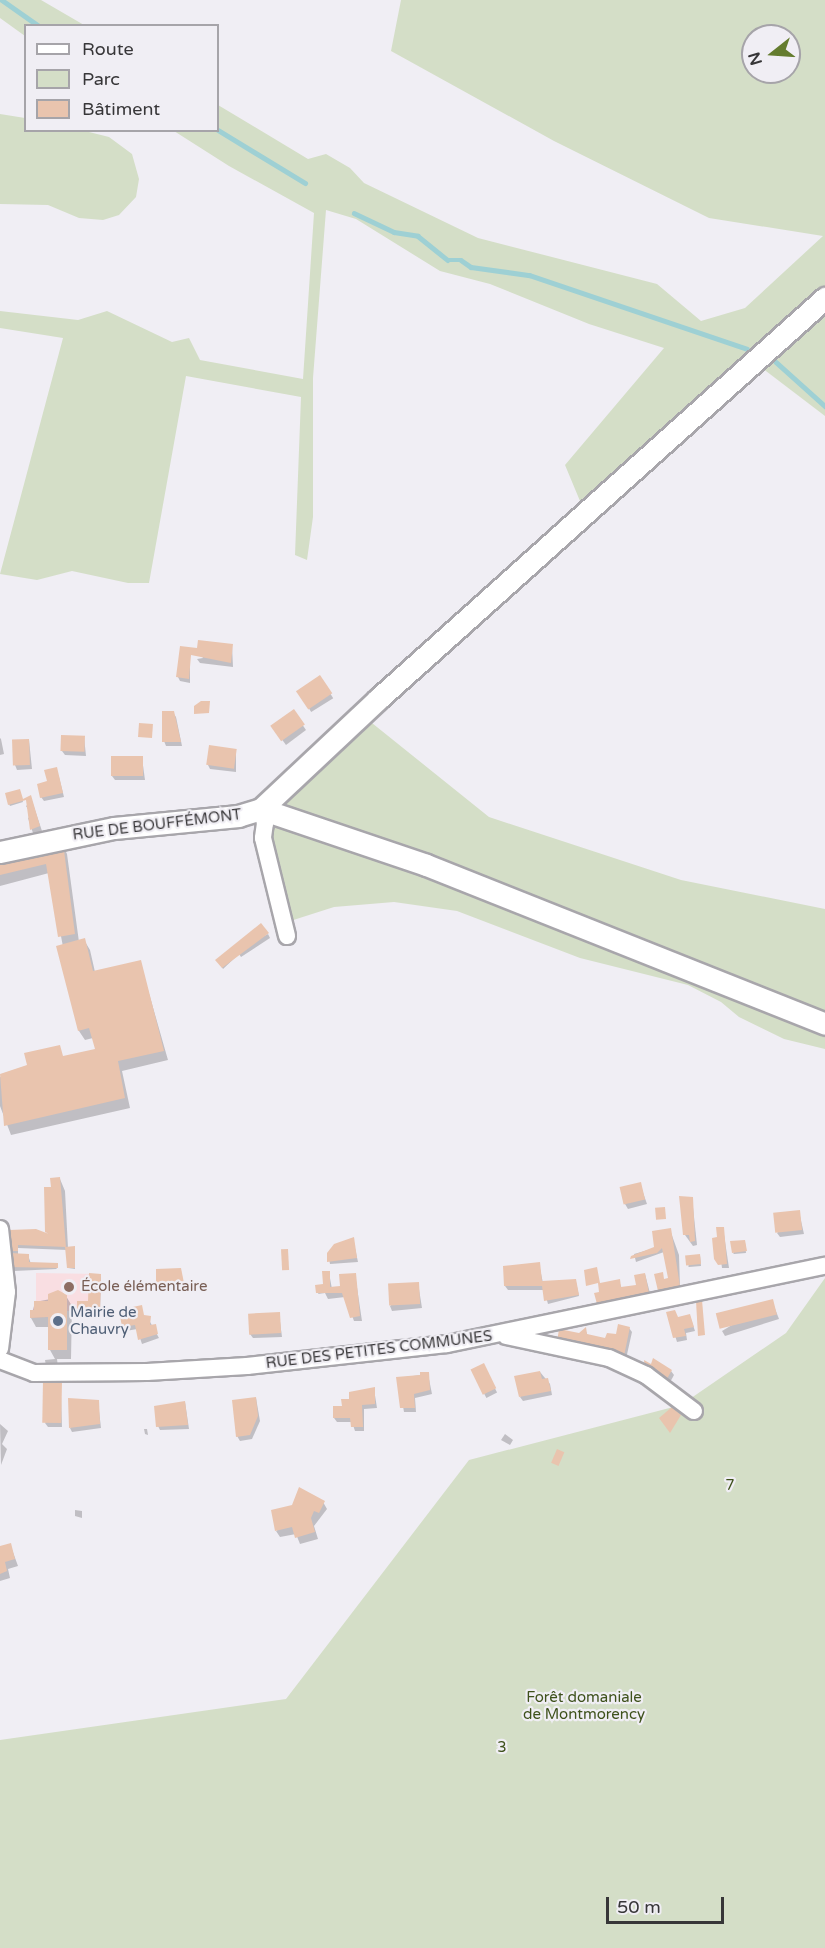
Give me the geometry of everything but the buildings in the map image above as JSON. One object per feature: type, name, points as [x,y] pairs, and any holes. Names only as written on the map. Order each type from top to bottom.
[{"type":"street","name":"RUE DE BOUFFÉMONT","points":[[0,852],[94,831],[238,816],[261,809],[378,699],[825,298]]},
{"type":"street","points":[[261,809],[265,823],[263,838],[287,936]]},
{"type":"street","points":[[261,809],[426,865],[825,1024]]},
{"type":"street","points":[[0,1229],[7,1292],[0,1349]]},
{"type":"street","name":"RUE DES PETITES COMMUNES","points":[[0,1360],[34,1373],[147,1372],[247,1366],[499,1335],[825,1266]]},
{"type":"street","points":[[499,1335],[609,1358],[646,1375],[694,1411]]},
{"type":"shaded area","name":"École élémentaire","points":[[36,1273],[101,1274],[100,1311],[67,1311],[67,1325],[48,1317],[30,1318],[36,1300]]},
{"type":"green space","points":[[0,0],[41,0],[82,24],[24,24],[24,35],[0,18]]},
{"type":"green space","points":[[401,0],[825,0],[825,416],[754,362],[585,513],[565,465],[664,348],[589,324],[490,284],[440,271],[356,219],[326,210],[313,378],[313,517],[307,560],[295,555],[301,397],[186,376],[149,583],[128,583],[72,571],[37,580],[0,574],[63,338],[0,328],[0,311],[78,320],[107,311],[172,342],[189,338],[200,360],[303,379],[314,213],[229,166],[176,132],[219,132],[219,106],[308,159],[326,154],[350,168],[364,183],[478,238],[657,284],[701,321],[745,308],[823,236],[709,218],[554,141],[391,51]]},
{"type":"green space","points":[[0,114],[24,118],[24,132],[89,132],[109,137],[132,154],[139,179],[136,197],[119,215],[103,220],[79,218],[48,205],[0,204]]},
{"type":"green space","points":[[362,715],[489,817],[681,880],[825,909],[825,1049],[784,1039],[739,1017],[721,1002],[688,985],[580,958],[457,911],[394,902],[334,907],[284,923],[260,813]]},
{"type":"green space","name":"Forêt domaniale de Montmorency","points":[[825,1278],[825,1948],[0,1948],[0,1740],[286,1699],[469,1460],[681,1405],[786,1333]]},
{"type":"waterway","points":[[2,0],[36,24]]},
{"type":"waterway","points":[[219,131],[305,183]]},
{"type":"waterway","points":[[354,213],[394,232],[418,236],[448,260],[461,260],[471,267],[529,275],[747,349]]},
{"type":"waterway","points":[[776,362],[825,406]]},
{"type":"place","name":"École élémentaire","points":[[69,1287]]},
{"type":"place","name":"Mairie de Chauvry","points":[[58,1321]]},
{"type":"park label","name":"7","points":[[730,1486]]},
{"type":"park label","name":"3","points":[[502,1748]]}]
